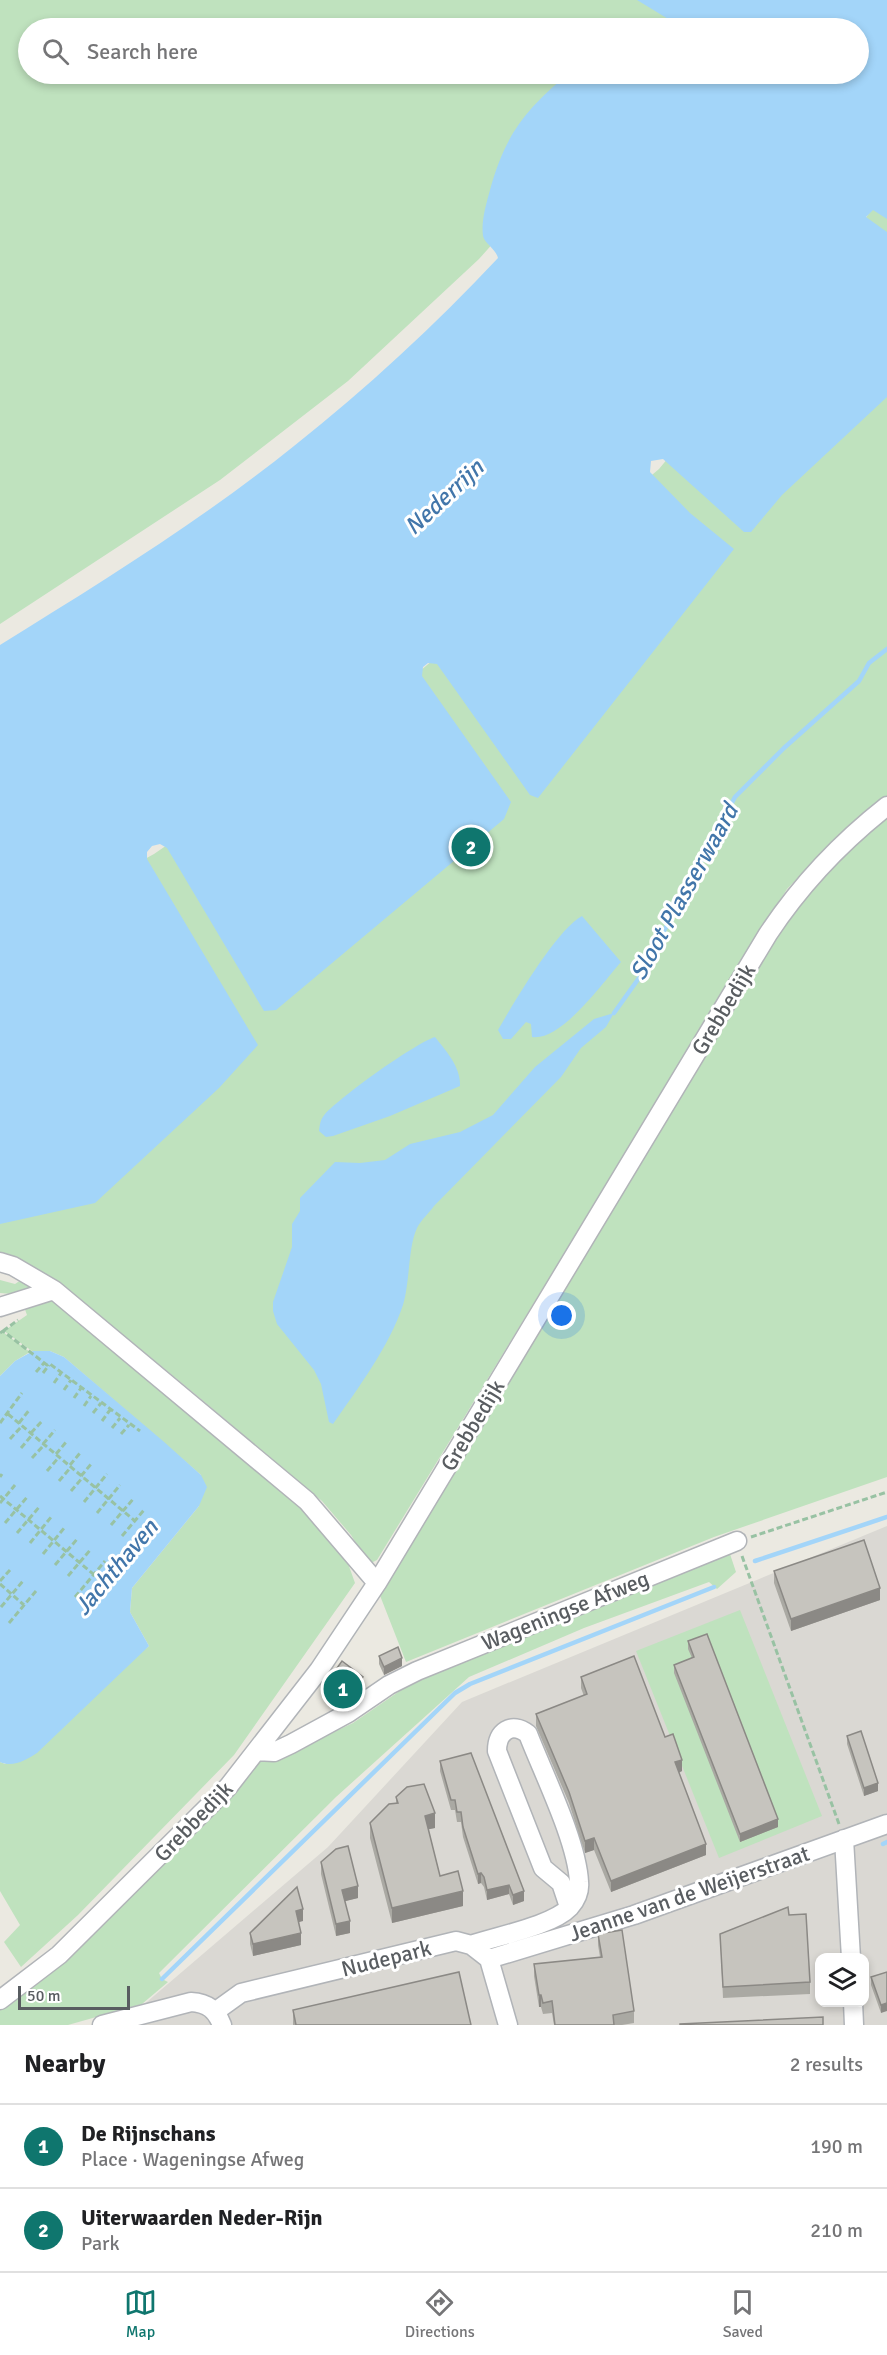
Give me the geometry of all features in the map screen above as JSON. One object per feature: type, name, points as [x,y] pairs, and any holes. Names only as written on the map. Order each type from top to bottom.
[{"type":"street","name":"Grebbedijk","points":[[0,2000],[51,1961],[87,1928],[228,1786],[319,1670],[377,1583],[794,894],[840,845],[887,806]]},
{"type":"street","points":[[0,1263],[13,1266],[54,1290],[307,1502],[377,1583]]},
{"type":"street","points":[[0,1307],[54,1290]]},
{"type":"street","name":"Wageningse Afweg","points":[[256,1751],[274,1752],[291,1744],[348,1713],[389,1685],[417,1671],[737,1541]]},
{"type":"street","points":[[510,1728],[520,1728],[528,1734],[575,1856],[580,1884],[577,1896],[569,1907],[561,1883],[543,1868],[497,1751],[497,1741],[502,1732],[510,1728]]},
{"type":"street","name":"Jeanne van de Weijerstraat","points":[[489,1959],[634,1915],[887,1824]]},
{"type":"street","points":[[844,1839],[851,1953]]},
{"type":"street","name":"Nudepark","points":[[102,2025],[181,2003],[199,2002],[219,2018],[241,1993],[456,1941],[471,1945],[556,1917],[569,1907]]},
{"type":"street","points":[[471,1945],[489,1959],[508,2025]]},
{"type":"street","points":[[853,2007],[854,2025]]},
{"type":"path","points":[[0,1333],[3,1331],[140,1431]]},
{"type":"path","points":[[36,1372],[44,1363]]},
{"type":"path","points":[[43,1373],[50,1364]]},
{"type":"path","points":[[54,1383],[61,1373]]},
{"type":"path","points":[[64,1390],[71,1380]]},
{"type":"path","points":[[74,1398],[81,1388]]},
{"type":"path","points":[[0,1423],[22,1393]]},
{"type":"path","points":[[84,1406],[91,1396]]},
{"type":"path","points":[[93,1413],[101,1403]]},
{"type":"path","points":[[10,1439],[30,1409]]},
{"type":"path","points":[[102,1421],[110,1410]]},
{"type":"path","points":[[8,1414],[135,1521]]},
{"type":"path","points":[[112,1428],[120,1418]]},
{"type":"path","points":[[21,1448],[43,1419]]},
{"type":"path","points":[[121,1434],[129,1425]]},
{"type":"path","points":[[33,1458],[55,1430]]},
{"type":"path","points":[[47,1471],[67,1441]]},
{"type":"path","points":[[59,1481],[80,1452]]},
{"type":"path","points":[[71,1491],[92,1462]]},
{"type":"path","points":[[84,1502],[107,1474]]},
{"type":"path","points":[[0,1503],[2,1497],[15,1485]]},
{"type":"path","points":[[97,1513],[120,1485]]},
{"type":"path","points":[[844,1839],[737,1541],[887,1492]]},
{"type":"path","points":[[5,1523],[28,1496]]},
{"type":"path","points":[[2,1497],[98,1578]]},
{"type":"path","points":[[111,1525],[134,1498]]},
{"type":"path","points":[[17,1533],[40,1506]]},
{"type":"path","points":[[122,1536],[144,1510]]},
{"type":"path","points":[[30,1543],[52,1516]]},
{"type":"path","points":[[43,1554],[65,1527]]},
{"type":"path","points":[[55,1565],[78,1538]]},
{"type":"path","points":[[68,1576],[91,1549]]},
{"type":"path","points":[[75,1597],[105,1562]]},
{"type":"path","points":[[10,1569],[0,1583],[24,1605]]},
{"type":"path","points":[[1,1607],[23,1581]]},
{"type":"path","points":[[9,1623],[36,1592]]},
{"type":"shaded area","points":[[887,1526],[887,2025],[120,2025],[328,1847],[462,1702]]},
{"type":"green space","points":[[0,0],[701,0],[689,18],[18,18],[18,84],[635,84],[479,259],[348,381],[220,480],[0,624]]},
{"type":"green space","points":[[887,184],[887,797],[836,839],[787,889],[377,1560],[369,1564],[351,1535],[322,1501],[195,1394],[66,1288],[0,1257],[0,938],[154,854],[420,671],[659,469],[864,221]]},
{"type":"green space","points":[[887,816],[887,1477],[714,1537],[406,1662],[379,1593],[801,898],[846,850]]},
{"type":"green space","points":[[24,1278],[37,1288],[12,1294],[0,1293],[0,1280],[15,1284]]},
{"type":"green space","points":[[44,1299],[59,1300],[323,1527],[345,1555],[355,1583],[234,1755],[78,1915],[21,1967],[4,1942],[20,1925],[0,1891],[0,1762],[5,1764],[149,1646],[130,1612],[132,1588],[199,1506],[201,1475],[64,1357],[50,1351],[32,1351],[4,1331],[27,1315],[23,1304]]},
{"type":"green space","points":[[3,1332],[30,1352],[15,1361],[0,1376],[0,1334]]},
{"type":"green space","points":[[729,1551],[736,1572],[717,1589],[709,1582],[584,1628],[469,1677],[336,1797],[159,1973],[162,1979],[168,1982],[142,2004],[68,2025],[0,2025],[0,2009],[26,1992],[61,1962],[258,1760],[293,1751],[353,1723],[423,1675]]},
{"type":"green space","points":[[740,1610],[822,1816],[719,1858],[636,1651]]},
{"type":"water","name":"Nederrijn","points":[[637,0],[887,0],[887,219],[873,210],[866,217],[887,232],[887,397],[782,495],[751,532],[744,532],[663,459],[651,461],[650,472],[690,513],[734,549],[538,798],[530,795],[437,664],[428,663],[423,667],[422,676],[511,802],[504,819],[276,1010],[264,1011],[167,848],[160,844],[152,846],[147,852],[147,859],[258,1045],[219,1088],[95,1203],[0,1224],[0,645],[150,550],[223,500],[347,402],[450,308],[498,258],[483,236],[486,207],[496,171],[502,154],[518,125],[557,84],[869,84],[869,18],[667,18]]},
{"type":"water","points":[[582,916],[621,962],[581,1008],[556,1030],[543,1036],[532,1037],[531,1024],[526,1022],[511,1039],[503,1039],[498,1030],[525,986],[560,936]]},
{"type":"water","points":[[614,1013],[606,1027],[581,1048],[561,1077],[421,1222],[414,1236],[405,1296],[397,1321],[362,1382],[333,1424],[329,1422],[321,1384],[314,1370],[277,1324],[273,1311],[273,1302],[292,1247],[292,1224],[300,1211],[300,1198],[335,1162],[360,1163],[385,1160],[410,1144],[460,1132],[493,1115],[535,1067],[594,1019]]},
{"type":"water","points":[[435,1037],[455,1066],[460,1086],[390,1116],[333,1136],[326,1137],[319,1131],[325,1114],[346,1096],[395,1060]]},
{"type":"water","name":"Jachthaven","points":[[33,1351],[50,1351],[64,1357],[201,1475],[207,1487],[199,1506],[132,1588],[130,1612],[149,1646],[37,1753],[24,1761],[5,1764],[0,1762],[0,1376],[15,1361]]},
{"type":"building","points":[[864,1540],[880,1588],[791,1619],[774,1571]]},
{"type":"building","points":[[707,1634],[778,1819],[740,1834],[674,1665],[694,1657],[688,1641]]},
{"type":"building","points":[[398,1647],[402,1658],[384,1667],[379,1656]]},
{"type":"building","points":[[634,1656],[665,1737],[673,1734],[682,1760],[675,1762],[706,1844],[611,1881],[594,1838],[585,1841],[569,1792],[536,1714],[587,1694],[581,1677]]},
{"type":"building","points":[[342,1661],[363,1677],[356,1686],[339,1697],[324,1686]]},
{"type":"building","points":[[861,1731],[878,1783],[864,1788],[847,1736]]},
{"type":"building","points":[[471,1753],[524,1891],[513,1895],[509,1885],[487,1890],[484,1877],[481,1873],[478,1874],[463,1827],[461,1812],[457,1812],[455,1800],[451,1800],[440,1761]]},
{"type":"building","points":[[424,1784],[435,1813],[425,1816],[440,1876],[458,1871],[463,1891],[392,1908],[370,1823],[389,1804],[398,1803],[396,1797],[407,1787]]},
{"type":"building","points":[[348,1846],[358,1886],[342,1890],[350,1921],[336,1924],[321,1862],[336,1849]]},
{"type":"building","points":[[297,1887],[303,1909],[296,1911],[301,1933],[253,1944],[250,1933]]},
{"type":"building","points":[[788,1907],[789,1915],[806,1914],[810,1982],[723,1987],[720,1934]]},
{"type":"building","points":[[622,1930],[634,2011],[613,2015],[614,2025],[555,2025],[552,2001],[543,2003],[539,1995],[534,1964],[602,1957],[598,1934]]},
{"type":"building","points":[[459,1972],[471,2025],[296,2025],[293,2010]]},
{"type":"building","points":[[887,1972],[887,2003],[881,2005],[871,1977]]},
{"type":"building","points":[[823,2017],[823,2025],[680,2025],[680,2024]]},
{"type":"waterway","name":"Sloot Plasserwaard","points":[[614,1013],[639,978],[735,797],[784,748],[859,681],[869,663],[887,649]]},
{"type":"waterway","points":[[755,1561],[887,1517]]},
{"type":"waterway","points":[[162,1979],[455,1693],[470,1684],[714,1587]]},
{"type":"waterway","points":[[883,1844],[887,1842]]},
{"type":"place","name":"Uiterwaarden Neder-Rijn","points":[[471,847]]},
{"type":"place","name":"De Rijnschans","points":[[343,1689]]}]
